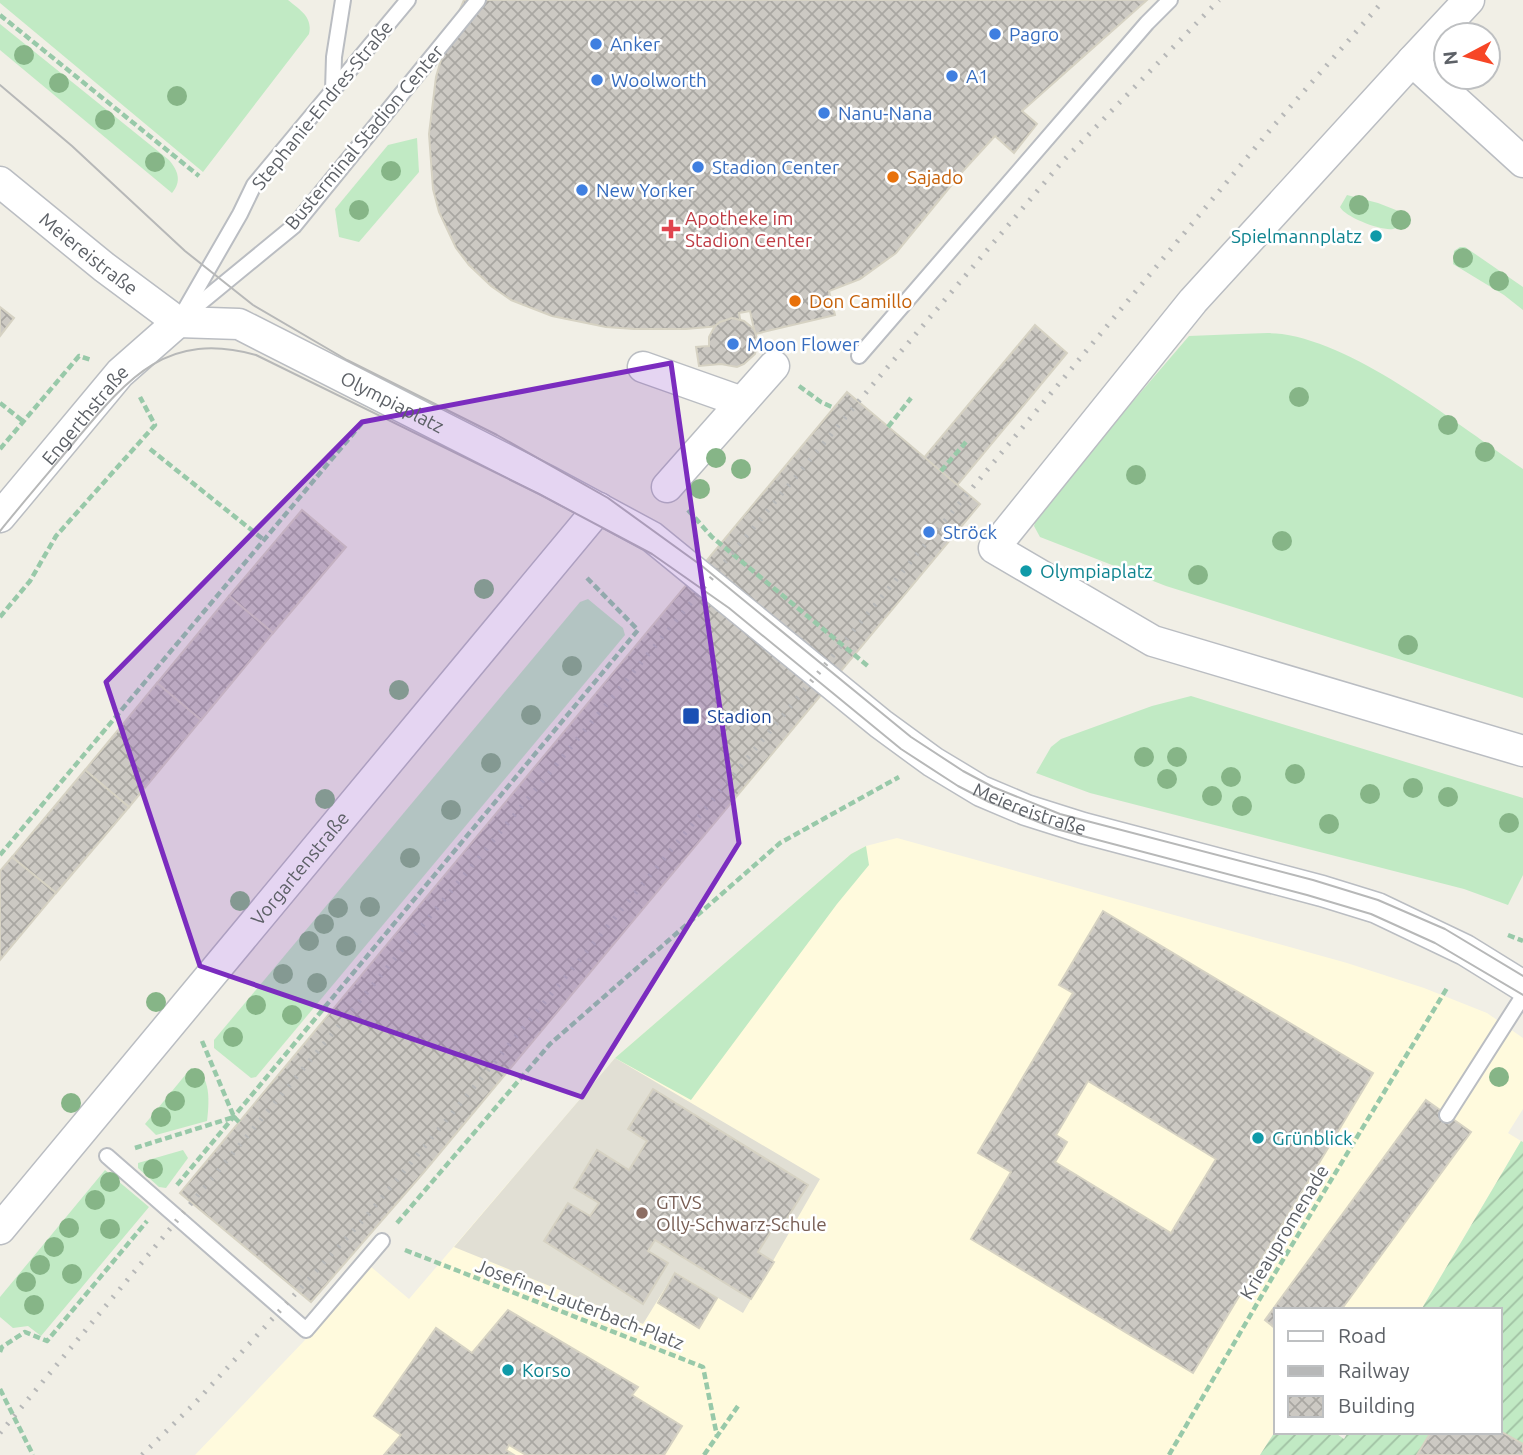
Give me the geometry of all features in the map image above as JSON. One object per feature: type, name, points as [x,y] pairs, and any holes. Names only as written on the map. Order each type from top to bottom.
[{"type":"street","points":[[1469,0],[1193,301],[994,548],[1153,641],[1523,751]]},
{"type":"street","points":[[1412,61],[1523,162]]},
{"type":"street","name":"Meiereistraße","points":[[0,182],[104,267],[178,321]]},
{"type":"street","name":"Olympiaplatz","points":[[178,321],[239,324],[599,508]]},
{"type":"street","name":"Engerthstraße","points":[[0,517],[120,373],[178,321]]},
{"type":"street","points":[[667,487],[774,366]]},
{"type":"street","points":[[643,368],[742,402]]},
{"type":"street","name":"Meiereistraße","points":[[599,508],[652,537],[881,724],[933,762],[981,791],[1026,810],[1083,828],[1377,908],[1465,950],[1523,986]]},
{"type":"street","name":"Vorgartenstraße","points":[[0,1229],[599,508]]},
{"type":"lane","points":[[333,90],[334,57],[343,0]]},
{"type":"lane","name":"Stephanie-Endres-Straße","points":[[178,321],[254,186],[408,0]]},
{"type":"lane","name":"Busterminal Stadion Center","points":[[178,321],[294,226],[478,0]]},
{"type":"lane","points":[[859,356],[1138,33],[1170,0]]},
{"type":"lane","points":[[1447,1115],[1523,996]]},
{"type":"lane","points":[[107,1156],[306,1330],[382,1241]]},
{"type":"path","points":[[0,15],[199,176]]},
{"type":"path","points":[[0,617],[30,581],[56,536],[155,425],[138,393]]},
{"type":"path","points":[[888,427],[911,398]]},
{"type":"path","points":[[0,403],[23,422]]},
{"type":"path","points":[[0,855],[367,417]]},
{"type":"path","points":[[941,471],[966,442]]},
{"type":"path","points":[[150,449],[264,540]]},
{"type":"path","points":[[667,487],[712,537],[872,670]]},
{"type":"path","points":[[0,1352],[25,1332],[47,1341],[638,630],[587,578]]},
{"type":"path","points":[[382,1241],[550,1044],[780,843],[900,776]]},
{"type":"path","name":"Krieaupromenade","points":[[1169,1455],[1447,988]]},
{"type":"path","points":[[202,1041],[234,1117],[240,1122]]},
{"type":"path","points":[[107,1156],[234,1117]]},
{"type":"path","name":"Josefine-Lauterbach-Platz","points":[[382,1241],[703,1367],[717,1436]]},
{"type":"path","points":[[1,1392],[33,1455]]},
{"type":"path","points":[[704,1455],[738,1406]]},
{"type":"highlighted area","points":[[671,363],[739,843],[582,1097],[200,966],[106,682],[362,422]]},
{"type":"shaded area","points":[[897,838],[1347,963],[1424,988],[1487,1013],[1523,1038],[1523,1109],[1508,1133],[1521,1141],[1422,1308],[1274,1308],[1274,1433],[1260,1455],[195,1455],[305,1340],[370,1266],[409,1299],[615,1058],[851,854],[866,846]]},
{"type":"shaded area","name":"GTVS Olly-Schwarz-Schule","points":[[615,1058],[820,1179],[743,1313],[675,1272],[643,1324],[454,1247]]},
{"type":"green space","points":[[0,0],[288,0],[304,14],[310,28],[309,34],[203,172],[0,3]]},
{"type":"green space","points":[[0,24],[169,160],[178,176],[172,193],[0,50]]},
{"type":"green space","points":[[417,138],[419,172],[359,242],[339,237],[335,209],[388,145]]},
{"type":"green space","points":[[1347,195],[1401,212],[1403,224],[1387,229],[1356,219],[1340,207]]},
{"type":"green space","points":[[1465,247],[1523,287],[1523,310],[1504,295],[1453,264],[1454,251]]},
{"type":"green space","points":[[1266,333],[1312,341],[1375,370],[1523,469],[1523,698],[1166,586],[1040,537],[1034,526],[1044,505],[1189,336]]},
{"type":"green space","points":[[588,599],[623,628],[625,635],[256,1077],[251,1078],[214,1048],[214,1040],[580,602]]},
{"type":"green space","points":[[1191,696],[1523,798],[1523,875],[1508,905],[1464,889],[1090,793],[1036,773],[1051,747],[1061,739],[1152,706]]},
{"type":"green space","points":[[866,846],[869,865],[691,1100],[615,1058],[851,854]]},
{"type":"green space","points":[[191,1068],[198,1071],[206,1082],[207,1121],[156,1135],[145,1124]]},
{"type":"green space","points":[[1521,1141],[1523,1142],[1523,1455],[1260,1455],[1274,1433],[1337,1434],[1344,1439],[1347,1434],[1502,1434],[1502,1308],[1422,1308]]},
{"type":"green space","points":[[183,1150],[188,1158],[166,1188],[159,1187],[138,1168],[138,1163]]},
{"type":"green space","points":[[105,1170],[149,1207],[41,1336],[28,1326],[13,1328],[0,1317],[0,1297]]},
{"type":"building","name":"Stadion Center","points":[[464,0],[1147,0],[1022,111],[1037,124],[1014,153],[995,136],[896,253],[860,279],[829,291],[835,315],[755,334],[750,311],[739,313],[741,324],[686,329],[606,327],[552,316],[511,300],[469,265],[456,248],[439,212],[433,189],[429,134],[436,77],[447,39]]},
{"type":"building","points":[[0,307],[14,318],[0,336]]},
{"type":"building","name":"Moon Flower","points":[[732,318],[744,321],[754,329],[758,342],[755,354],[737,367],[721,364],[699,366],[696,347],[709,346],[709,337],[715,326]]},
{"type":"building","points":[[1035,325],[1067,353],[890,566],[856,539]]},
{"type":"building","points":[[847,392],[980,504],[424,1172],[311,1302],[180,1193]]},
{"type":"building","points":[[302,510],[346,547],[273,633],[229,596]]},
{"type":"building","points":[[229,596],[273,633],[201,720],[157,683]]},
{"type":"building","points":[[157,683],[201,720],[129,807],[85,770]]},
{"type":"building","points":[[85,770],[129,807],[56,893],[12,857]]},
{"type":"building","points":[[12,857],[56,893],[0,960],[0,871]]},
{"type":"building","name":"Grünblick","points":[[1103,911],[1373,1073],[1193,1373],[971,1239],[1011,1172],[978,1153],[1073,993],[1059,985]],"holes":[[[1088,1081],[1216,1159],[1171,1233],[1055,1162],[1067,1142],[1056,1135]]]},
{"type":"building","points":[[653,1089],[808,1185],[784,1223],[778,1220],[758,1252],[774,1262],[751,1299],[655,1240],[648,1251],[668,1263],[643,1304],[544,1241],[568,1203],[590,1216],[599,1203],[574,1188],[597,1150],[629,1170],[647,1141],[628,1129]]},
{"type":"building","points":[[1426,1100],[1471,1132],[1342,1308],[1274,1308],[1274,1327],[1265,1320]]},
{"type":"building","points":[[675,1273],[717,1298],[699,1328],[658,1303]]},
{"type":"building","name":"Korso","points":[[508,1310],[638,1387],[632,1395],[682,1426],[664,1455],[526,1455],[509,1445],[506,1450],[514,1455],[384,1455],[401,1435],[374,1416],[436,1328],[472,1353]]},
{"type":"building","points":[[1502,1432],[1523,1444],[1523,1455],[1417,1455],[1430,1434]]},
{"type":"tram line","points":[[0,85],[72,146],[185,251],[253,305],[347,360],[497,435],[608,498],[702,566],[911,737],[963,771],[993,787],[1060,814],[1313,880],[1378,900],[1445,929],[1523,976]]},
{"type":"tram line","points":[[0,531],[114,397],[132,379],[152,365],[174,355],[198,349],[225,349],[256,355],[539,494],[652,554],[729,608],[901,749],[958,786],[989,802],[1056,829],[1371,914],[1435,943],[1523,995]]},
{"type":"railway","points":[[0,1433],[858,402],[1062,162],[1219,0]]},
{"type":"railway","points":[[142,1455],[194,1404],[365,1218],[1270,130],[1384,0]]},
{"type":"place","name":"Pagro","points":[[995,34]]},
{"type":"place","name":"Anker","points":[[596,44]]},
{"type":"place","name":"A1","points":[[952,76]]},
{"type":"place","name":"Woolworth","points":[[597,80]]},
{"type":"place","name":"Nanu-Nana","points":[[824,113]]},
{"type":"place","name":"Stadion Center","points":[[698,167]]},
{"type":"place","name":"Sajado","points":[[893,177]]},
{"type":"place","name":"New Yorker","points":[[582,190]]},
{"type":"place","name":"Apotheke im Stadion Center","points":[[671,229]]},
{"type":"place","name":"Spielmannplatz","points":[[1376,236]]},
{"type":"place","name":"Don Camillo","points":[[795,301]]},
{"type":"place","name":"Moon Flower","points":[[733,344]]},
{"type":"place","name":"Ströck","points":[[929,532]]},
{"type":"place","name":"Olympiaplatz","points":[[1026,571]]},
{"type":"place","name":"Stadion","points":[[691,716]]},
{"type":"place","name":"Grünblick","points":[[1258,1138]]},
{"type":"place","name":"GTVS Olly-Schwarz-Schule","points":[[642,1213]]},
{"type":"place","name":"Korso","points":[[508,1370]]}]
